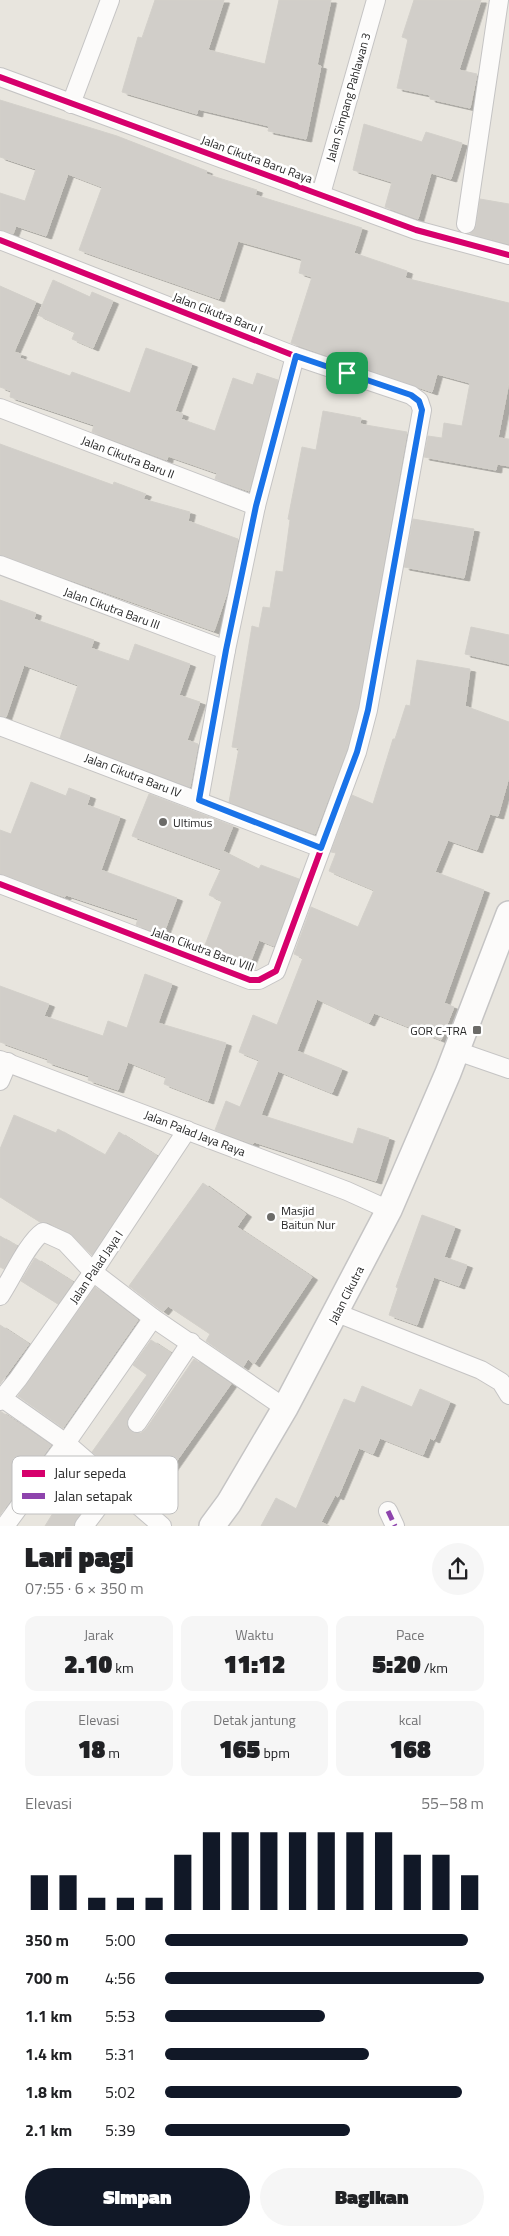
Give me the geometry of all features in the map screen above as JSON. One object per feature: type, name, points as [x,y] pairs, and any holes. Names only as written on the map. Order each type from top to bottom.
[{"type":"main road","name":"Jalan Cikutra","points":[[212,1526],[229,1503],[286,1408],[389,1210],[457,1051],[509,914]]},
{"type":"street","points":[[71,104],[110,0]]},
{"type":"street","name":"Jalan Simpang Pahlawan 3","points":[[321,194],[376,0]]},
{"type":"street","points":[[466,224],[499,0]]},
{"type":"street","name":"Jalan Cikutra Baru Raya","points":[[0,77],[416,230],[509,256]]},
{"type":"street","name":"Jalan Cikutra Baru I","points":[[0,240],[296,356],[411,395],[419,401],[422,410]]},
{"type":"street","points":[[199,800],[226,650],[256,506],[296,356]]},
{"type":"street","name":"Jalan Cikutra Baru II","points":[[0,408],[256,506]]},
{"type":"street","name":"Jalan Cikutra Baru VIII","points":[[0,884],[250,980],[259,980],[276,971],[357,752],[368,710],[422,410]]},
{"type":"street","name":"Jalan Cikutra Baru III","points":[[0,566],[226,650]]},
{"type":"street","name":"Jalan Cikutra Baru IV","points":[[0,726],[199,800],[321,848]]},
{"type":"street","points":[[457,1051],[509,1069]]},
{"type":"street","points":[[0,1081],[4,1061]]},
{"type":"street","name":"Jalan Palad Jaya Raya","points":[[4,1061],[347,1191],[389,1210]]},
{"type":"street","name":"Jalan Palad Jaya I","points":[[1,1400],[18,1379],[93,1272],[187,1130]]},
{"type":"street","points":[[0,1296],[14,1276],[35,1237],[43,1232],[65,1242],[93,1272],[153,1318],[286,1408]]},
{"type":"street","points":[[337,1313],[481,1370],[501,1382],[509,1395]]},
{"type":"street","points":[[56,1456],[153,1318]]},
{"type":"street","points":[[136,1423],[191,1342]]},
{"type":"street","points":[[1,1400],[66,1443],[81,1456]]},
{"type":"street","points":[[5,1526],[14,1514]]},
{"type":"street","points":[[84,1526],[93,1514]]},
{"type":"street","points":[[148,1514],[162,1526]]},
{"type":"building","points":[[155,0],[224,0],[208,50],[265,64],[279,0],[331,0],[317,65],[321,66],[306,139],[268,131],[269,126],[198,109],[197,114],[122,92],[138,37],[142,38]]},
{"type":"building","points":[[414,0],[481,0],[459,70],[477,74],[470,108],[430,99],[430,95],[397,88],[408,39],[402,37]]},
{"type":"building","points":[[0,100],[117,136],[207,171],[206,174],[257,190],[255,195],[362,228],[354,253],[407,271],[405,278],[509,303],[509,382],[498,438],[509,439],[509,466],[497,464],[496,470],[424,457],[428,436],[442,438],[444,423],[462,426],[470,383],[437,374],[432,392],[291,343],[312,277],[299,273],[302,259],[238,241],[219,299],[79,250],[102,187],[68,174],[46,236],[16,226],[13,234],[0,230],[0,193],[25,201],[36,169],[0,157]]},
{"type":"building","points":[[364,124],[422,142],[426,132],[462,143],[451,179],[431,173],[418,219],[385,207],[392,182],[353,170]]},
{"type":"building","points":[[480,199],[509,204],[509,244],[470,234],[476,226]]},
{"type":"building","points":[[53,280],[90,297],[92,292],[113,301],[93,348],[72,339],[75,332],[38,315]]},
{"type":"building","points":[[0,286],[36,302],[14,352],[21,354],[20,358],[70,376],[72,372],[130,393],[146,348],[192,364],[175,411],[183,414],[181,419],[215,431],[233,378],[253,385],[257,373],[278,380],[249,491],[215,479],[217,473],[168,456],[167,460],[92,432],[94,425],[10,397],[11,391],[0,387]]},
{"type":"building","points":[[323,411],[361,418],[360,424],[407,432],[358,708],[347,749],[315,834],[229,802],[239,748],[232,747],[252,626],[259,628],[263,607],[270,608],[276,571],[283,572],[290,520],[288,519],[302,447],[316,450]]},
{"type":"building","points":[[0,444],[113,485],[114,482],[146,494],[143,499],[190,512],[188,521],[238,539],[227,593],[214,631],[0,555]]},
{"type":"building","points":[[413,519],[474,529],[464,578],[404,567]]},
{"type":"building","points":[[0,600],[36,613],[34,619],[94,640],[91,648],[129,661],[135,644],[190,664],[179,695],[200,702],[187,740],[198,744],[190,787],[60,738],[78,685],[24,665],[6,717],[0,716]]},
{"type":"building","points":[[471,627],[509,635],[509,664],[465,654]]},
{"type":"building","points":[[417,660],[470,669],[465,706],[509,722],[509,777],[498,816],[490,814],[477,850],[448,840],[435,872],[484,890],[444,1003],[454,1007],[441,1040],[374,1013],[369,1023],[317,999],[297,1051],[342,1069],[332,1093],[278,1071],[261,1115],[353,1144],[358,1128],[389,1138],[376,1181],[254,1142],[253,1144],[215,1130],[226,1101],[240,1107],[259,1060],[239,1052],[253,1015],[277,1025],[303,958],[294,954],[311,907],[358,927],[374,890],[329,871],[336,853],[331,852],[352,795],[373,804],[393,739],[395,739],[406,705],[410,706]]},
{"type":"building","points":[[31,782],[66,796],[69,788],[90,796],[87,805],[120,817],[101,870],[177,898],[163,935],[136,925],[138,919],[66,895],[65,897],[0,874],[0,830],[11,834]]},
{"type":"building","points":[[149,794],[233,826],[223,851],[259,869],[261,865],[299,879],[274,946],[259,940],[248,968],[212,954],[215,949],[205,945],[222,901],[209,895],[221,869],[132,836]]},
{"type":"building","points":[[145,974],[172,984],[158,1023],[226,1043],[208,1101],[164,1084],[166,1077],[128,1062],[118,1090],[88,1080],[89,1076],[47,1062],[48,1059],[0,1042],[0,986],[49,1004],[44,1016],[103,1036],[108,1021],[127,1028]]},
{"type":"building","points":[[14,1115],[56,1133],[58,1129],[105,1155],[119,1132],[157,1156],[92,1255],[70,1233],[47,1222],[40,1222],[0,1197],[0,1149]]},
{"type":"building","points":[[203,1183],[246,1214],[237,1227],[312,1277],[254,1364],[248,1359],[243,1367],[206,1341],[210,1334],[168,1306],[163,1312],[129,1286]]},
{"type":"building","points":[[422,1215],[455,1227],[444,1257],[467,1265],[459,1286],[434,1277],[417,1325],[389,1315],[398,1288],[396,1287]]},
{"type":"building","points":[[0,1236],[17,1246],[4,1269],[0,1267]]},
{"type":"building","points":[[35,1258],[73,1282],[58,1304],[21,1281]]},
{"type":"building","points":[[95,1287],[138,1320],[63,1428],[18,1396]]},
{"type":"building","points":[[0,1325],[29,1344],[0,1384]]},
{"type":"building","points":[[151,1340],[171,1353],[128,1418],[127,1427],[132,1432],[141,1433],[146,1429],[194,1359],[231,1384],[178,1459],[178,1456],[97,1456],[92,1452],[147,1375],[133,1365]]},
{"type":"building","points":[[362,1386],[412,1407],[420,1389],[450,1402],[434,1440],[430,1438],[423,1455],[380,1438],[373,1454],[359,1448],[338,1497],[335,1495],[321,1522],[329,1526],[261,1526],[276,1498],[296,1509],[344,1399],[355,1403]]},
{"type":"building","points":[[0,1411],[51,1445],[43,1456],[12,1456],[12,1499],[0,1515]]},
{"type":"building","points":[[52,1514],[81,1514],[74,1526],[45,1526]]},
{"type":"marked path","points":[[388,1511],[395,1526]]},
{"type":"cycle path","points":[[0,77],[416,230],[509,255]]},
{"type":"cycle path","points":[[0,240],[295,356],[411,395],[419,401],[422,410],[368,710],[357,752],[276,971],[259,980],[250,980],[0,884]]},
{"type":"place","name":"Ultimus","points":[[163,822]]},
{"type":"place","name":"GOR C-TRA","points":[[477,1030]]},
{"type":"place","name":"Masjid Baitun Nur","points":[[271,1217]]},
{"type":"route","points":[[296,356],[347,373],[411,395],[419,401],[422,410],[368,710],[357,752],[321,848],[199,800],[226,650],[256,506],[296,356]]}]
